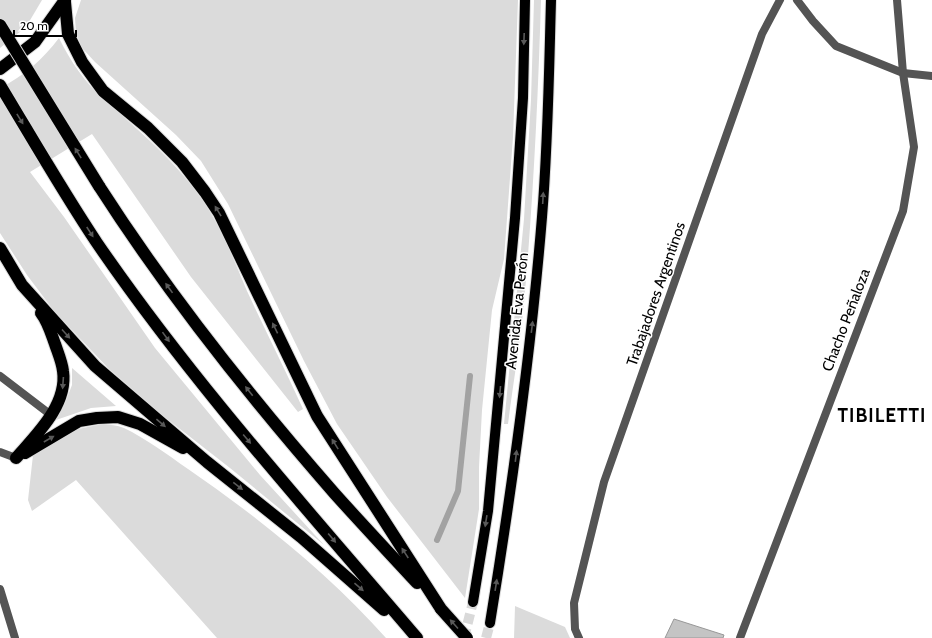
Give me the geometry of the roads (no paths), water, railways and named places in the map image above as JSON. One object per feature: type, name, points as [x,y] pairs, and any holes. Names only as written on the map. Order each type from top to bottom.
[{"type":"highway","points":[[0,69],[35,42],[65,1]]},
{"type":"highway","points":[[65,1],[68,34],[82,62],[103,91],[148,128],[182,162],[219,213],[317,416],[441,610]]},
{"type":"highway","points":[[0,25],[123,224],[183,306],[261,406],[336,494],[467,638]]},
{"type":"highway","points":[[0,86],[97,243],[170,343],[232,420],[416,638]]},
{"type":"highway","points":[[0,248],[22,285],[46,320],[60,358],[63,372],[62,390],[45,425],[16,458]]},
{"type":"highway","points":[[0,259],[95,366],[207,462],[301,537],[416,638]]},
{"type":"highway","points":[[16,458],[79,421],[118,417],[140,424],[207,462]]},
{"type":"main road","name":"Avenida Eva Perón","points":[[473,602],[488,511],[515,218],[523,98],[525,0]]},
{"type":"main road","name":"Avenida Eva Perón","points":[[490,623],[514,464],[534,309],[542,215],[551,0]]},
{"type":"street","name":"Trabajadores Argentinos","points":[[579,638],[575,629],[574,603],[604,482],[762,34],[780,0]]},
{"type":"street","points":[[797,0],[813,21],[836,46],[903,73],[932,76]]},
{"type":"street","name":"Chacho Peñaloza","points":[[740,638],[903,211],[914,147],[903,73],[897,0]]},
{"type":"street","points":[[0,376],[50,415]]},
{"type":"street","points":[[0,452],[16,458]]},
{"type":"street","points":[[0,589],[15,638]]},
{"type":"waterway","points":[[437,540],[458,491],[470,376]]},
{"type":"tunnel","points":[[464,638],[473,602]]},
{"type":"tunnel","points":[[486,638],[490,623]]},
{"type":"district","name":"TIBILETTI","points":[[882,415]]}]
